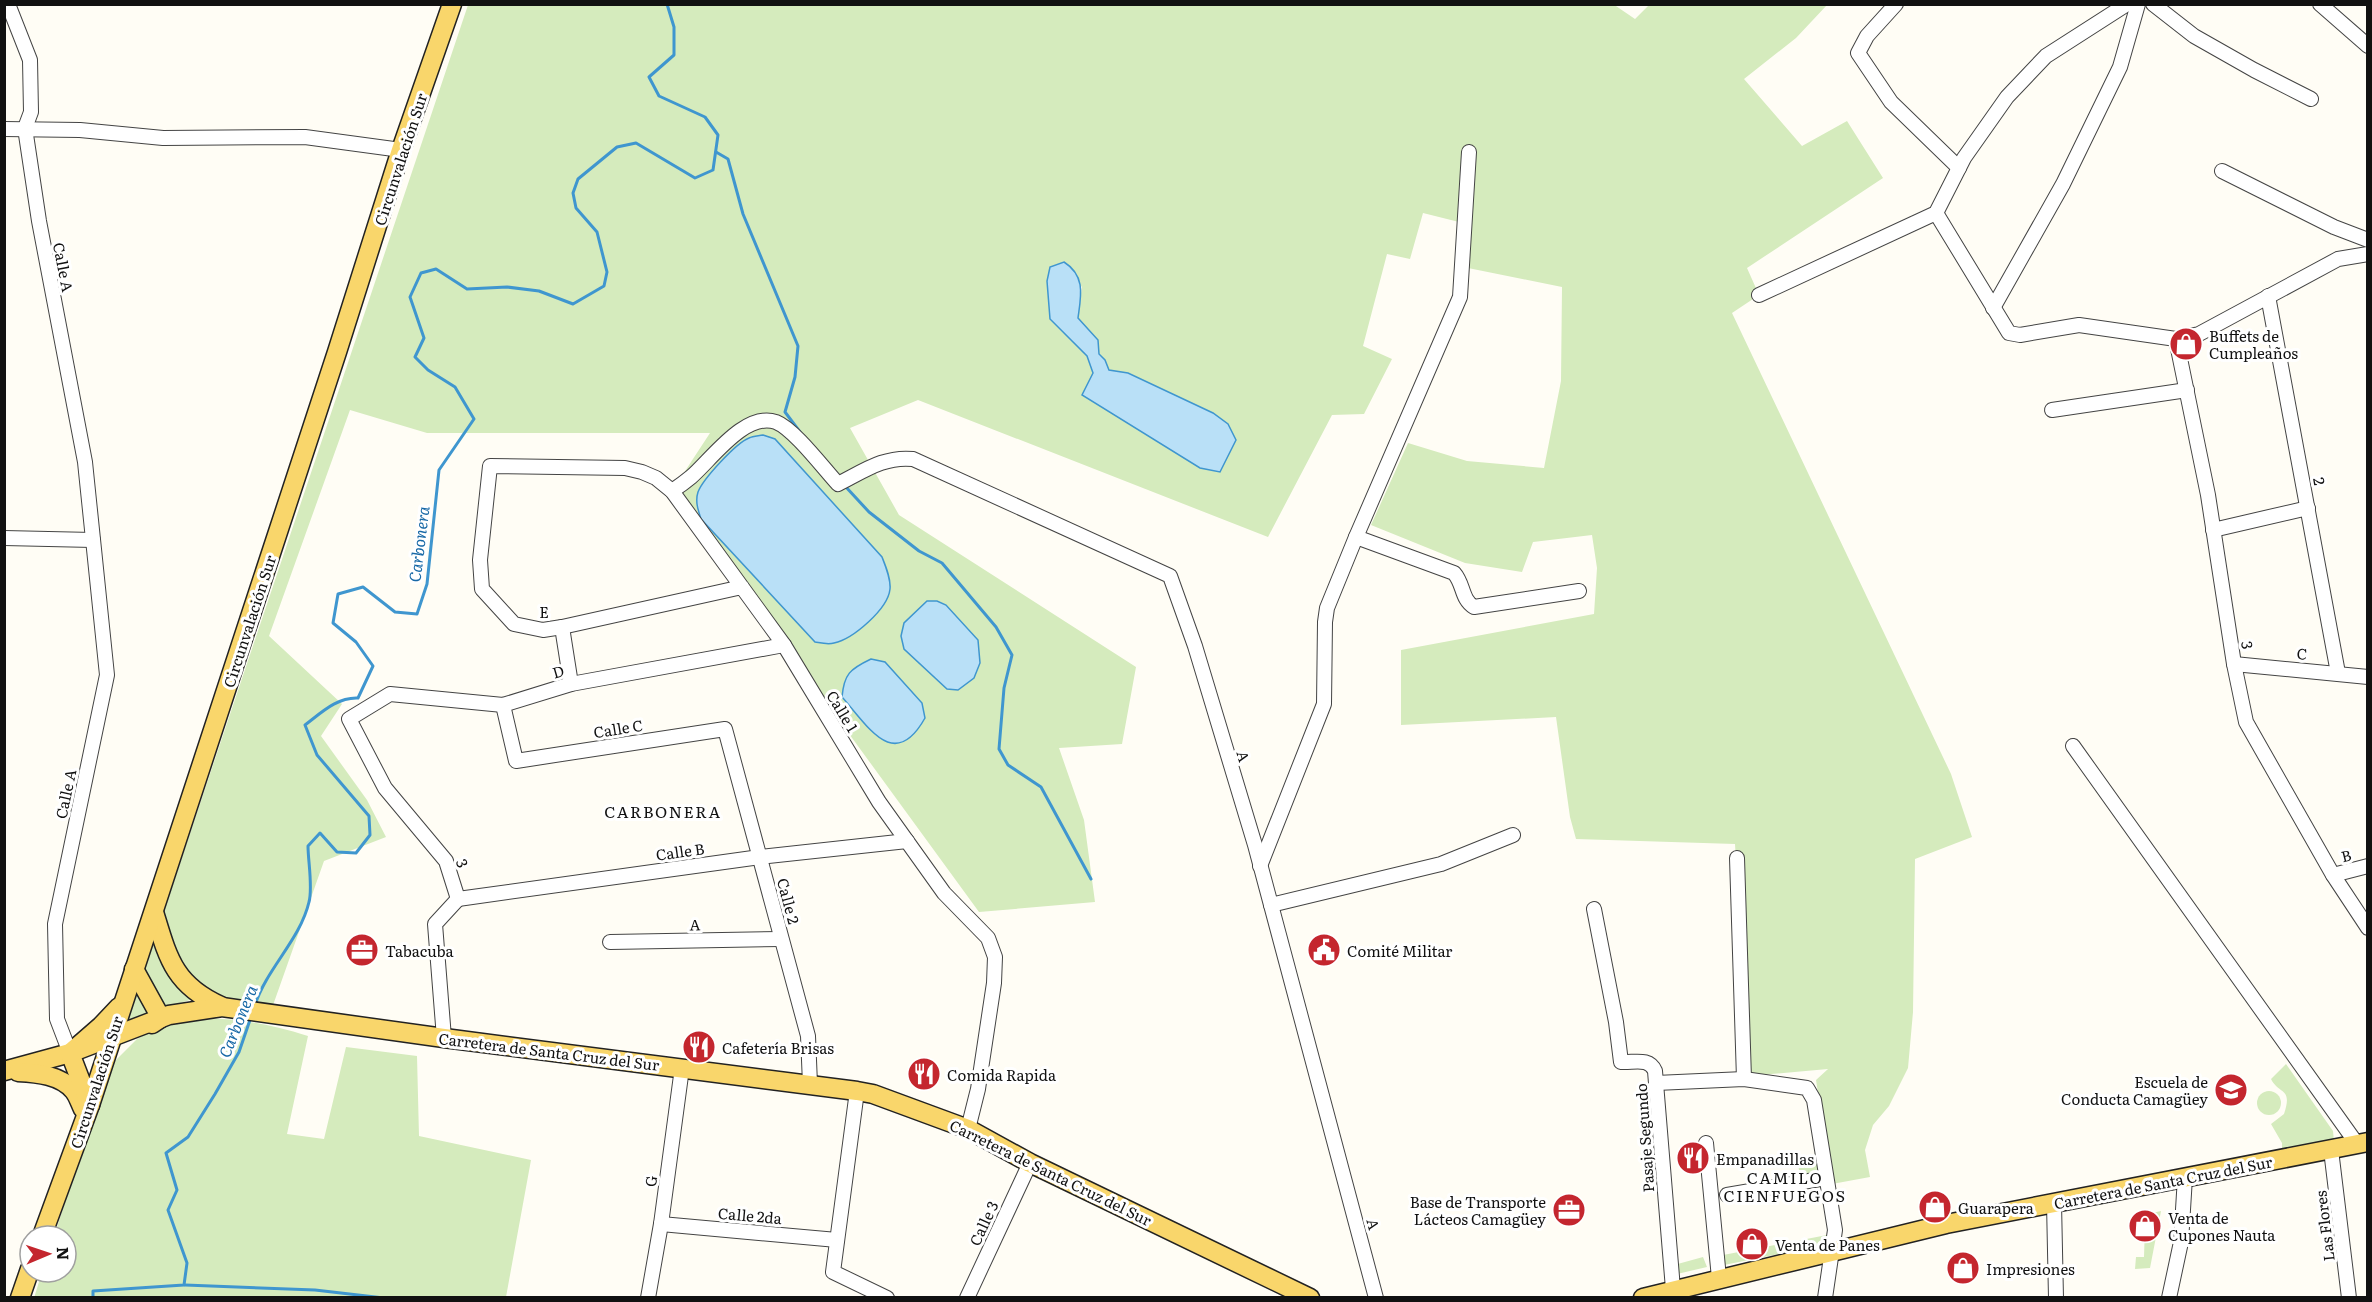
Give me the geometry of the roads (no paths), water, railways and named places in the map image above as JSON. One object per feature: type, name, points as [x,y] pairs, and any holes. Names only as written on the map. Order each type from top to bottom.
[{"type":"main road","name":"Circunvalación Sur","points":[[46,1224],[103,1066],[401,150],[452,4]]},
{"type":"main road","points":[[154,912],[165,950],[175,970],[200,997],[222,1007]]},
{"type":"main road","points":[[103,1066],[128,1038],[161,1018],[134,969]]},
{"type":"main road","points":[[88,1111],[70,1053],[96,1032],[123,1004]]},
{"type":"main road","name":"Carretera de Santa Cruz del Sur","points":[[4,1071],[70,1053],[113,1035],[178,1013],[222,1007],[857,1091],[873,1094],[968,1128],[1030,1163],[1310,1298]]},
{"type":"main road","points":[[4,1071],[40,1073],[59,1080],[74,1091],[88,1111]]},
{"type":"main road","name":"Carretera de Santa Cruz del Sur","points":[[1644,1298],[1672,1289],[1946,1224],[2362,1143]]},
{"type":"street","name":"Calle A","points":[[8,4],[30,60],[31,112],[25,128],[39,221],[85,462],[108,675],[55,924],[57,1019],[70,1053]]},
{"type":"street","points":[[1896,4],[1867,36],[1858,53],[1891,102],[1959,168]]},
{"type":"street","points":[[1759,295],[1936,213],[1964,158],[2007,97],[2046,56],[2127,4]]},
{"type":"street","points":[[1993,308],[2063,184],[2120,67],[2138,4]]},
{"type":"street","points":[[2153,4],[2194,36],[2311,99]]},
{"type":"street","points":[[2320,4],[2366,42]]},
{"type":"street","points":[[4,129],[80,129],[163,138],[305,137],[401,150]]},
{"type":"street","points":[[1260,866],[1324,704],[1327,608],[1460,297],[1469,152]]},
{"type":"street","points":[[2222,171],[2334,227],[2367,240]]},
{"type":"street","points":[[1936,213],[2009,333],[2020,335],[2079,326],[2176,339],[2199,334],[2338,259],[2367,254]]},
{"type":"street","name":"2","points":[[2268,296],[2338,673]]},
{"type":"street","name":"3","points":[[2176,339],[2213,530],[2234,664],[2246,722],[2333,875],[2367,928]]},
{"type":"street","points":[[2052,410],[2187,390]]},
{"type":"street","name":"A","points":[[672,491],[691,477],[735,434],[753,424],[764,421],[776,422],[790,431],[838,484],[888,459],[897,457],[913,459],[1170,576],[1195,646],[1260,866],[1377,1298]]},
{"type":"street","name":"Calle 1","points":[[490,466],[625,468],[656,478],[672,491],[784,645],[879,802],[944,893],[988,938],[995,957],[994,983],[987,1038],[968,1128]]},
{"type":"street","name":"E","points":[[490,466],[480,560],[482,589],[514,624],[543,630],[742,587]]},
{"type":"street","points":[[2213,530],[2308,508]]},
{"type":"street","points":[[1356,537],[1454,573],[1458,578],[1465,600],[1474,607],[1579,591]]},
{"type":"street","points":[[4,538],[93,540]]},
{"type":"street","points":[[561,627],[571,684]]},
{"type":"street","name":"D","points":[[349,719],[390,694],[503,705],[571,684],[784,645]]},
{"type":"street","name":"C","points":[[2234,664],[2367,677]]},
{"type":"street","name":"Calle C","points":[[503,705],[516,761],[726,729]]},
{"type":"street","name":"3","points":[[349,719],[385,788],[446,861],[458,899]]},
{"type":"street","name":"Calle 2","points":[[726,729],[808,1036],[810,1084]]},
{"type":"street","points":[[2073,746],[2362,1143]]},
{"type":"street","points":[[1271,905],[1441,864],[1513,835]]},
{"type":"street","name":"Calle B","points":[[458,899],[760,857],[907,841]]},
{"type":"street","points":[[1737,858],[1744,1079]]},
{"type":"street","name":"B","points":[[2333,875],[2367,866]]},
{"type":"street","points":[[444,1038],[435,924],[458,899]]},
{"type":"street","name":"Pasaje Segundo","points":[[1594,909],[1616,1022],[1621,1062],[1648,1062],[1652,1064],[1655,1071],[1672,1289]]},
{"type":"street","name":"A","points":[[610,942],[782,939]]},
{"type":"street","name":"G","points":[[648,1298],[661,1224],[682,1068]]},
{"type":"street","points":[[1656,1083],[1744,1079],[1807,1088],[1814,1100],[1835,1230],[1825,1298]]},
{"type":"street","points":[[857,1091],[833,1272],[887,1298]]},
{"type":"street","points":[[1706,1143],[1719,1278]]},
{"type":"street","name":"Las Flores","points":[[2331,1150],[2349,1298]]},
{"type":"street","name":"Calle 3","points":[[967,1298],[1030,1163]]},
{"type":"street","points":[[2169,1298],[2181,1242],[2185,1177]]},
{"type":"street","points":[[1727,1195],[1826,1178]]},
{"type":"street","points":[[2054,1203],[2056,1298]]},
{"type":"street","name":"Calle 2da","points":[[661,1224],[837,1240]]},
{"type":"water","points":[[1064,262],[1079,280],[1081,294],[1078,318],[1098,340],[1099,354],[1105,360],[1109,370],[1128,373],[1213,413],[1228,424],[1236,440],[1220,472],[1200,468],[1082,395],[1093,373],[1087,356],[1050,319],[1047,281],[1050,267]]},
{"type":"water","points":[[763,435],[775,439],[882,557],[885,565],[890,589],[883,605],[860,629],[834,643],[815,642],[701,519],[697,506],[697,495],[706,479],[720,462],[743,441]]},
{"type":"water","points":[[927,601],[937,601],[946,605],[978,640],[980,663],[974,678],[958,690],[947,689],[904,649],[901,636],[904,623]]},
{"type":"water","points":[[871,659],[885,662],[922,703],[925,718],[914,734],[903,742],[892,743],[882,739],[842,697],[844,683],[849,673]]},
{"type":"waterway","name":"Carbonera","points":[[255,1005],[267,979],[305,916],[311,889],[308,846],[320,833],[337,852],[356,853],[370,835],[369,816],[317,755],[305,725],[336,703],[358,698],[373,666],[356,642],[333,623],[338,594],[363,587],[395,612],[417,614],[427,584],[439,470],[474,419],[455,387],[428,370],[415,357],[424,338],[410,297],[421,273],[436,269],[467,289],[507,287],[539,291],[573,304],[604,286],[607,272],[597,232],[576,208],[573,193],[578,179],[617,147],[636,143],[695,178],[713,170],[718,135],[705,117],[659,96],[649,77],[674,55],[674,27],[667,4]]},
{"type":"waterway","points":[[716,152],[728,159],[743,214],[798,346],[795,377],[785,412],[800,432]]},
{"type":"waterway","points":[[845,486],[869,512],[919,551],[942,563],[996,627],[1012,655],[1004,688],[999,749],[1008,765],[1041,787],[1091,879]]},
{"type":"waterway","name":"Carbonera","points":[[93,1298],[93,1291],[184,1285],[187,1263],[168,1210],[177,1190],[166,1153],[188,1137],[215,1094],[239,1052],[251,1017]]},
{"type":"waterway","points":[[185,1285],[315,1290],[384,1298]]},
{"type":"place","name":"Buffets de Cumpleaños","points":[[2186,344]]},
{"type":"place","name":"Tabacuba","points":[[362,950]]},
{"type":"place","name":"Comité Militar","points":[[1324,950]]},
{"type":"place","name":"Cafetería Brisas","points":[[699,1047]]},
{"type":"place","name":"Comida Rapida","points":[[924,1074]]},
{"type":"place","name":"Escuela de Conducta Camagüey","points":[[2231,1090]]},
{"type":"place","name":"Empanadillas","points":[[1693,1158]]},
{"type":"place","name":"Guarapera","points":[[1935,1207]]},
{"type":"place","name":"Base de Transporte Lácteos Camagüey","points":[[1569,1210]]},
{"type":"place","name":"Venta de Cupones Nauta","points":[[2145,1226]]},
{"type":"place","name":"Venta de Panes","points":[[1752,1244]]},
{"type":"place","name":"Impresiones","points":[[1963,1268]]},
{"type":"district","name":"CARBONERA","points":[[663,811]]},
{"type":"district","name":"CAMILO CIENFUEGOS","points":[[1785,1186]]}]
